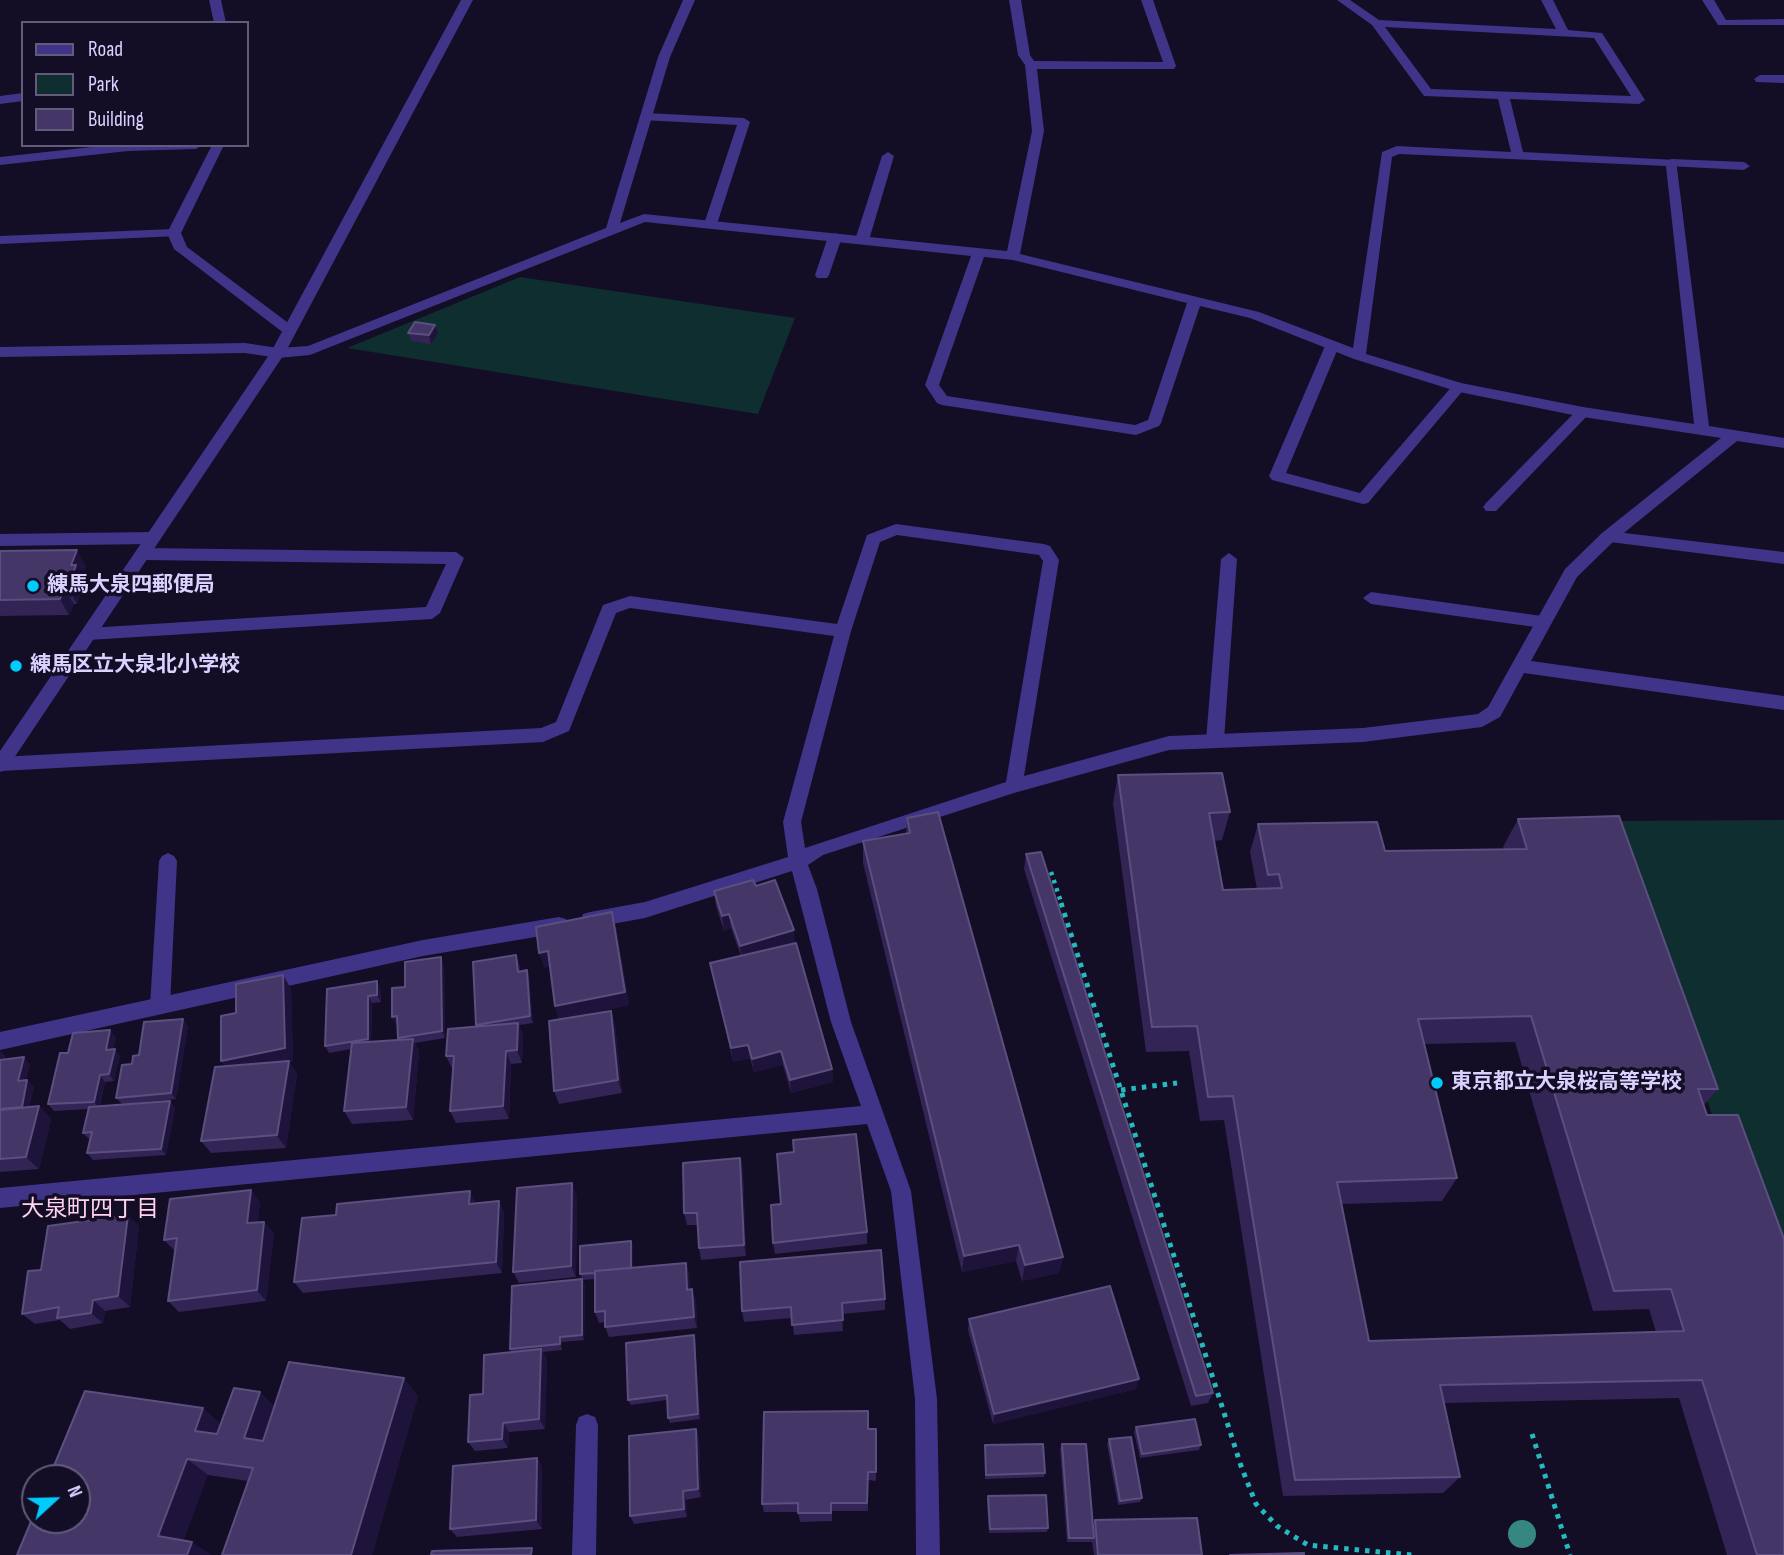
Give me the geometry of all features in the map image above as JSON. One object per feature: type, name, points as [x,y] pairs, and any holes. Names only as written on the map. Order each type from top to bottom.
[{"type":"street","points":[[215,0],[220,21]]},
{"type":"street","points":[[0,765],[278,353],[467,0]]},
{"type":"street","points":[[612,230],[618,201],[674,25],[689,0]]},
{"type":"street","points":[[1013,256],[1038,131],[1031,65],[1024,55],[1015,0]]},
{"type":"street","points":[[1031,65],[1170,66],[1147,0]]},
{"type":"street","points":[[1343,0],[1376,23],[1428,93],[1639,100],[1598,36],[1376,23]]},
{"type":"street","points":[[1547,0],[1564,33]]},
{"type":"street","points":[[1708,0],[1722,23],[1784,22]]},
{"type":"street","points":[[1760,79],[1784,79]]},
{"type":"street","points":[[1503,96],[1518,156]]},
{"type":"street","points":[[0,100],[21,97]]},
{"type":"street","points":[[646,117],[744,122],[711,225]]},
{"type":"street","points":[[0,161],[128,147]]},
{"type":"street","points":[[174,233],[217,147]]},
{"type":"street","points":[[1359,356],[1386,155],[1397,150],[1744,166]]},
{"type":"street","points":[[862,240],[888,156]]},
{"type":"street","points":[[1672,163],[1702,431]]},
{"type":"street","points":[[0,352],[245,348],[278,353],[310,350],[644,218],[1013,256],[1254,315],[1359,356],[1459,387],[1583,412],[1784,443]]},
{"type":"street","points":[[174,233],[181,249],[290,331]]},
{"type":"street","points":[[0,240],[174,233]]},
{"type":"street","points":[[822,275],[835,237]]},
{"type":"street","points":[[979,252],[932,385],[942,400],[1136,430],[1154,423],[1195,301]]},
{"type":"street","points":[[1332,346],[1277,475],[1363,499],[1459,387]]},
{"type":"street","points":[[1492,507],[1583,412]]},
{"type":"street","points":[[0,1041],[423,948],[645,910],[798,862],[817,850],[1014,786],[1169,743],[1363,735],[1482,720],[1494,712],[1522,666],[1542,622],[1571,573],[1608,537],[1735,435]]},
{"type":"street","points":[[928,1555],[926,1399],[901,1191],[841,1022],[808,889],[798,862],[792,822],[843,631],[873,539],[896,529],[1044,550],[1051,560],[1014,786]]},
{"type":"street","points":[[1608,537],[1784,558]]},
{"type":"street","points":[[0,540],[153,538]]},
{"type":"street","points":[[88,634],[432,613],[456,558],[143,554]]},
{"type":"street","points":[[1215,740],[1229,559]]},
{"type":"street","points":[[1371,598],[1542,622]]},
{"type":"street","points":[[0,765],[542,735],[563,726],[608,609],[629,602],[843,631]]},
{"type":"street","points":[[1522,666],[1784,703]]},
{"type":"street","points":[[160,1006],[168,862]]},
{"type":"street","points":[[0,1198],[873,1114]]},
{"type":"street","points":[[584,1555],[587,1425]]},
{"type":"path","points":[[1051,872],[1241,1466],[1256,1504],[1277,1525],[1308,1545],[1412,1555]]},
{"type":"path","points":[[1121,1090],[1177,1083]]},
{"type":"path","points":[[1532,1434],[1570,1555]]},
{"type":"green space","points":[[520,277],[795,318],[758,414],[347,348]]},
{"type":"green space","points":[[1784,820],[1784,1280],[1772,1280],[1606,821]]},
{"type":"building","points":[[415,322],[435,325],[429,335],[408,333]]},
{"type":"building","points":[[77,550],[71,565],[76,565],[68,588],[64,588],[60,599],[0,600],[0,551]]},
{"type":"building","points":[[1222,773],[1230,812],[1209,813],[1223,890],[1282,888],[1279,874],[1268,875],[1258,824],[1377,822],[1385,851],[1527,849],[1518,819],[1619,816],[1718,1089],[1698,1089],[1707,1115],[1738,1115],[1784,1239],[1784,1555],[1757,1555],[1702,1380],[1440,1385],[1460,1477],[1295,1480],[1233,1096],[1208,1097],[1197,1026],[1152,1027],[1118,775]],"holes":[[[1531,1016],[1614,1291],[1671,1289],[1684,1331],[1369,1341],[1337,1182],[1457,1178],[1418,1019]]]},
{"type":"building","points":[[938,812],[1063,1257],[1025,1265],[1019,1245],[964,1256],[863,841],[910,833],[907,818]]},
{"type":"building","points":[[1041,852],[1213,1393],[1196,1396],[1026,854]]},
{"type":"building","points":[[753,880],[756,886],[775,880],[794,930],[740,946],[729,914],[722,916],[714,891]]},
{"type":"building","points":[[612,912],[625,992],[555,1006],[548,951],[539,953],[536,927]]},
{"type":"building","points":[[796,943],[832,1069],[790,1080],[781,1051],[752,1059],[748,1045],[731,1048],[710,963]]},
{"type":"building","points":[[516,955],[518,972],[527,970],[530,1016],[476,1025],[473,962]]},
{"type":"building","points":[[441,957],[442,1031],[398,1038],[397,1016],[392,1017],[392,988],[405,987],[405,962]]},
{"type":"building","points":[[283,975],[285,1048],[221,1061],[221,1016],[236,1013],[236,984]]},
{"type":"building","points":[[377,981],[377,995],[368,996],[368,1039],[325,1046],[327,989]]},
{"type":"building","points":[[611,1011],[618,1080],[554,1091],[549,1021]]},
{"type":"building","points":[[183,1019],[171,1093],[116,1098],[122,1065],[132,1064],[133,1056],[139,1055],[144,1022]]},
{"type":"building","points":[[518,1023],[517,1050],[506,1051],[503,1106],[450,1111],[454,1056],[446,1056],[448,1029]]},
{"type":"building","points":[[110,1030],[106,1050],[115,1049],[109,1074],[100,1075],[94,1102],[48,1104],[60,1053],[68,1053],[73,1033]]},
{"type":"building","points":[[413,1039],[406,1107],[344,1111],[352,1043]]},
{"type":"building","points":[[24,1057],[18,1081],[27,1080],[22,1107],[0,1109],[0,1060]]},
{"type":"building","points":[[289,1061],[277,1135],[201,1141],[215,1067]]},
{"type":"building","points":[[170,1101],[161,1149],[87,1153],[92,1132],[83,1133],[89,1107]]},
{"type":"building","points":[[39,1106],[26,1157],[0,1159],[0,1110]]},
{"type":"building","points":[[856,1134],[867,1232],[773,1243],[771,1205],[781,1204],[777,1154],[794,1152],[793,1140]]},
{"type":"building","points":[[740,1158],[744,1245],[699,1248],[697,1213],[684,1213],[683,1163]]},
{"type":"building","points":[[572,1183],[571,1266],[513,1272],[517,1188]]},
{"type":"building","points":[[251,1190],[247,1223],[264,1222],[257,1290],[168,1301],[177,1238],[164,1240],[170,1199]]},
{"type":"building","points":[[470,1191],[469,1204],[499,1201],[496,1262],[294,1282],[302,1218],[336,1215],[337,1204]]},
{"type":"building","points":[[128,1215],[118,1296],[93,1300],[91,1313],[57,1318],[59,1307],[22,1314],[28,1271],[41,1270],[48,1226]]},
{"type":"building","points":[[631,1241],[631,1268],[580,1274],[580,1246]]},
{"type":"building","points":[[881,1250],[885,1299],[842,1303],[843,1320],[792,1325],[791,1307],[742,1311],[740,1262]]},
{"type":"building","points":[[686,1263],[687,1290],[692,1289],[694,1317],[605,1327],[605,1311],[595,1312],[595,1271]]},
{"type":"building","points":[[582,1279],[582,1335],[560,1337],[560,1344],[510,1349],[512,1286]]},
{"type":"building","points":[[1110,1286],[1139,1379],[994,1414],[969,1319]]},
{"type":"building","points":[[694,1335],[698,1414],[668,1418],[667,1395],[628,1400],[626,1343]]},
{"type":"building","points":[[541,1349],[539,1419],[503,1423],[502,1439],[468,1442],[470,1395],[483,1394],[484,1355]]},
{"type":"building","points":[[289,1362],[404,1378],[351,1555],[222,1555],[253,1468],[187,1459],[158,1536],[192,1542],[187,1555],[17,1555],[26,1534],[91,1534],[91,1464],[55,1464],[85,1391],[203,1408],[195,1431],[217,1434],[234,1388],[260,1392],[244,1438],[263,1441]]},
{"type":"building","points":[[868,1411],[868,1429],[876,1429],[876,1472],[868,1472],[867,1503],[831,1503],[831,1513],[798,1513],[798,1503],[762,1504],[764,1412]]},
{"type":"building","points":[[1195,1419],[1201,1445],[1142,1454],[1136,1427]]},
{"type":"building","points":[[696,1429],[698,1489],[683,1491],[684,1509],[630,1516],[629,1436]]},
{"type":"building","points":[[1131,1437],[1142,1498],[1120,1501],[1109,1439]]},
{"type":"building","points":[[1043,1444],[1045,1473],[986,1475],[985,1445]]},
{"type":"building","points":[[1062,1444],[1086,1444],[1094,1538],[1069,1538]]},
{"type":"building","points":[[537,1458],[536,1520],[450,1529],[453,1466]]},
{"type":"building","points":[[1046,1495],[1048,1528],[990,1529],[988,1496]]},
{"type":"building","points":[[1197,1518],[1202,1555],[1098,1555],[1095,1520]]},
{"type":"building","points":[[532,1548],[531,1555],[431,1555],[432,1551]]},
{"type":"building","points":[[1304,1553],[1304,1555],[1230,1555]]},
{"type":"place","name":"練馬大泉四郵便局","points":[[33,586]]},
{"type":"place","name":"練馬区立大泉北小学校","points":[[16,666]]},
{"type":"place","name":"東京都立大泉桜高等学校","points":[[1437,1083]]},
{"type":"district","name":"大泉町四丁目","points":[[90,1210]]}]
